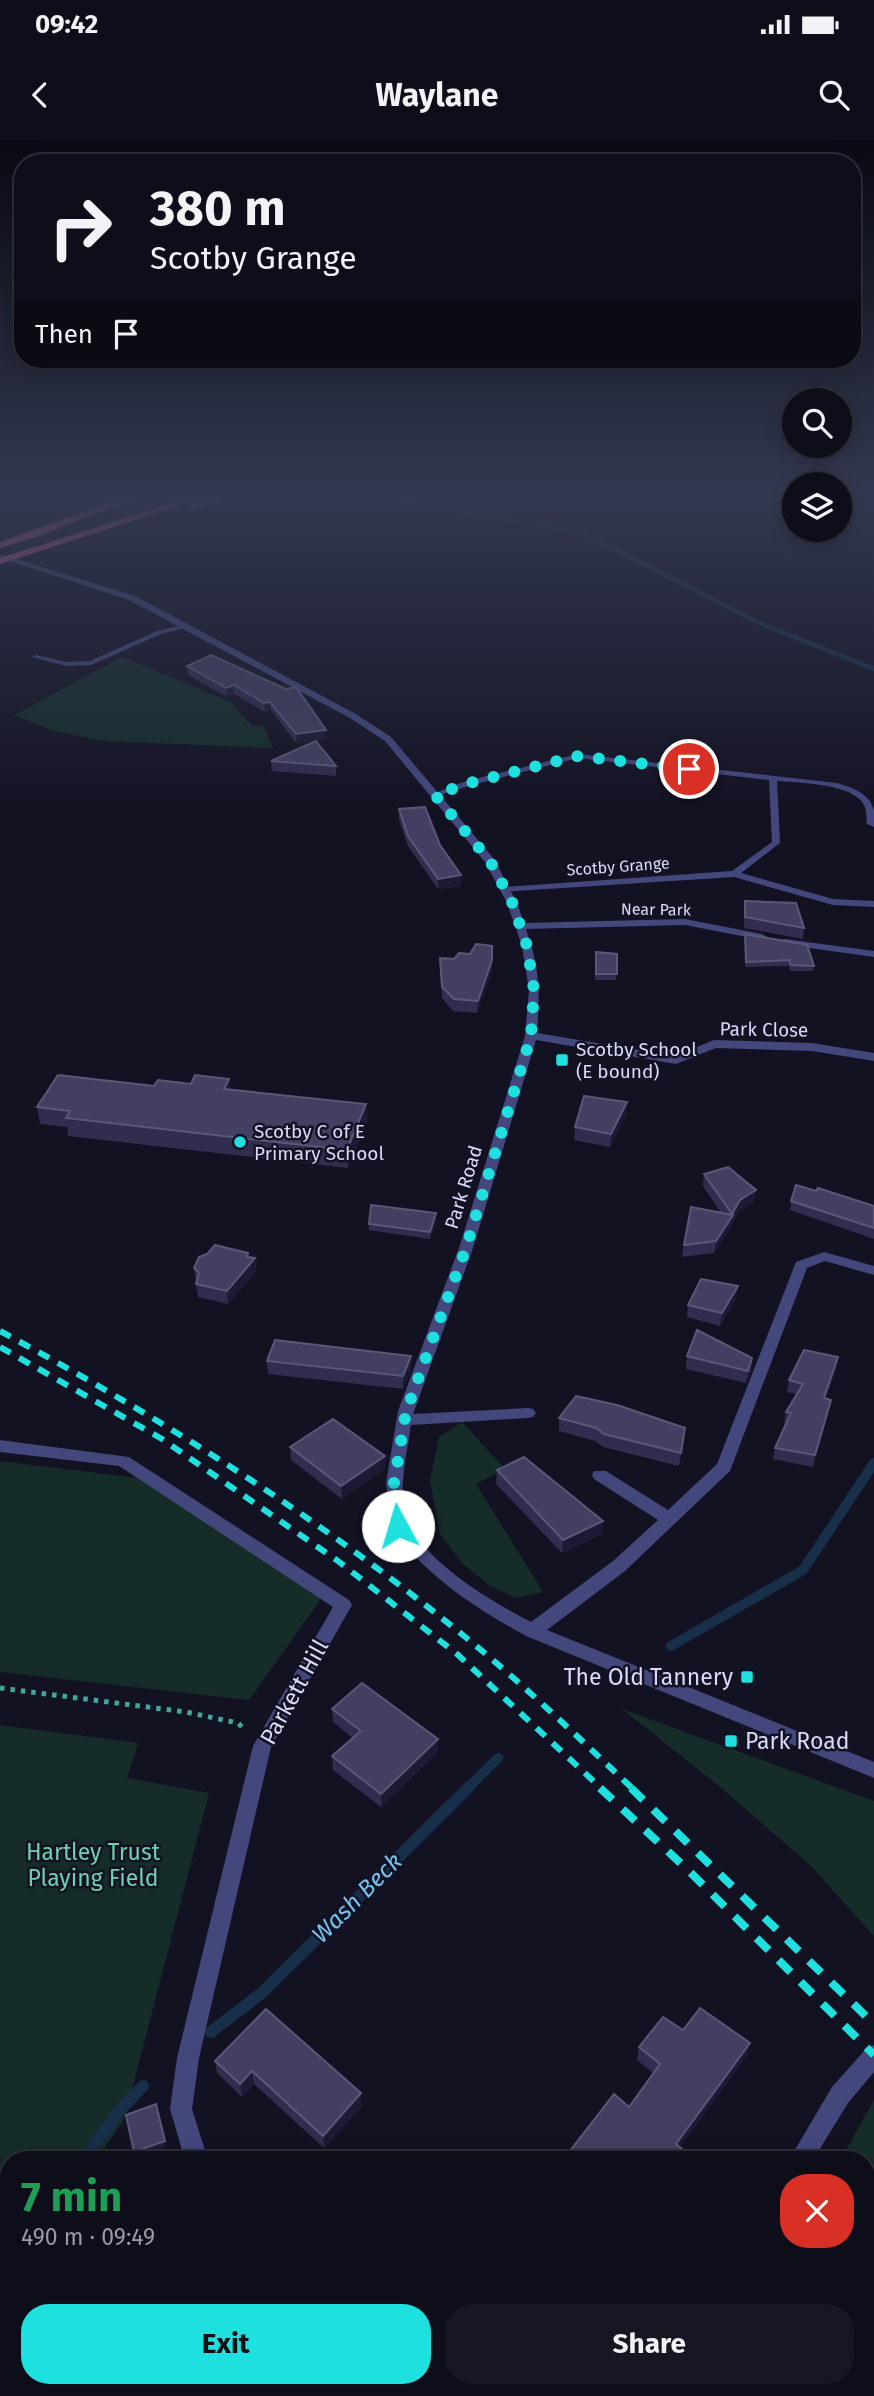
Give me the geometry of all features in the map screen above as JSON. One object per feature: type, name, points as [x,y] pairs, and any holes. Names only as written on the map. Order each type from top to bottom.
[{"type":"street","name":"Park Road","points":[[138,601],[353,716],[388,739],[490,861],[505,890],[527,946],[534,990],[531,1036],[466,1248],[404,1420],[394,1483],[398,1526],[419,1552],[446,1577],[485,1605],[532,1631],[874,1770]]},
{"type":"street","name":"Near Park","points":[[520,926],[685,922],[795,944],[874,954]]},
{"type":"street","name":"Park Close","points":[[531,1036],[676,1060],[714,1044],[812,1047],[874,1057]]},
{"type":"street","points":[[532,1631],[619,1566],[724,1467],[801,1265],[824,1256],[859,1264],[874,1271]]},
{"type":"street","points":[[404,1420],[528,1413]]},
{"type":"street","name":"Parkett Hill","points":[[0,1446],[123,1461],[343,1605],[262,1746],[188,2058],[181,2109],[194,2151]]},
{"type":"street","points":[[600,1475],[669,1519]]},
{"type":"street","points":[[806,2151],[840,2095],[874,2056]]},
{"type":"lane","points":[[36,657],[66,663],[91,663],[159,632],[187,626]]},
{"type":"lane","points":[[435,795],[469,783],[578,756],[834,785],[861,796],[869,805],[871,824],[874,824]]},
{"type":"lane","points":[[734,874],[776,843],[772,778]]},
{"type":"lane","name":"Scotby Grange","points":[[505,890],[734,874],[833,902],[874,904]]},
{"type":"path","points":[[0,1688],[186,1712],[238,1723],[262,1746]]},
{"type":"green space","points":[[122,657],[231,702],[252,726],[263,725],[273,748],[104,741],[54,731],[14,715]]},
{"type":"green space","points":[[462,1422],[505,1469],[476,1484],[543,1592],[517,1598],[490,1586],[461,1562],[440,1534],[430,1480],[439,1437]]},
{"type":"green space","points":[[0,1461],[146,1479],[321,1599],[249,1700],[0,1672]]},
{"type":"green space","points":[[622,1709],[874,1801],[874,1936],[811,1866],[719,1786]]},
{"type":"green space","name":"Hartley Trust Playing Field","points":[[0,1725],[138,1743],[127,1778],[209,1793],[124,2120],[102,2151],[0,2151]]},
{"type":"green space","points":[[874,2100],[874,2151],[845,2151]]},
{"type":"building","points":[[211,655],[286,689],[296,687],[326,730],[296,734],[270,702],[264,703],[234,685],[226,688],[187,666]]},
{"type":"building","points":[[316,741],[336,766],[271,761]]},
{"type":"building","points":[[425,807],[440,845],[461,875],[438,879],[408,836],[399,809]]},
{"type":"building","points":[[745,901],[796,903],[804,928],[745,917]]},
{"type":"building","points":[[745,934],[807,945],[814,966],[791,965],[789,960],[746,962]]},
{"type":"building","points":[[476,944],[492,946],[492,960],[478,1001],[454,999],[442,987],[440,958],[454,959],[459,953],[470,954]]},
{"type":"building","points":[[596,952],[617,954],[617,974],[596,974]]},
{"type":"building","points":[[58,1075],[154,1086],[158,1080],[191,1084],[195,1075],[229,1079],[224,1089],[366,1104],[347,1150],[66,1118],[70,1111],[37,1107]]},
{"type":"building","points":[[584,1096],[627,1102],[611,1134],[575,1127]]},
{"type":"building","points":[[728,1167],[756,1190],[740,1200],[732,1214],[704,1174]]},
{"type":"building","points":[[796,1185],[816,1191],[818,1188],[874,1206],[874,1228],[791,1201]]},
{"type":"building","points":[[371,1205],[436,1213],[430,1232],[369,1224]]},
{"type":"building","points":[[691,1207],[733,1215],[716,1241],[684,1245]]},
{"type":"building","points":[[215,1245],[248,1253],[247,1257],[255,1258],[227,1291],[196,1284],[199,1273],[194,1268],[199,1257],[207,1254]]},
{"type":"building","points":[[701,1279],[738,1286],[722,1313],[688,1305]]},
{"type":"building","points":[[697,1330],[752,1358],[748,1371],[687,1356]]},
{"type":"building","points":[[275,1340],[411,1356],[403,1376],[267,1361]]},
{"type":"building","points":[[804,1350],[838,1357],[824,1398],[831,1400],[815,1455],[775,1448],[791,1413],[786,1412],[803,1384],[789,1380]]},
{"type":"building","points":[[576,1396],[617,1405],[685,1428],[681,1453],[604,1434],[596,1428],[559,1418]]},
{"type":"building","points":[[333,1419],[385,1456],[341,1486],[290,1447]]},
{"type":"building","points":[[524,1457],[603,1521],[563,1540],[497,1470]]},
{"type":"building","points":[[362,1683],[438,1739],[381,1794],[332,1756],[361,1731],[332,1709]]},
{"type":"building","points":[[700,2008],[750,2043],[676,2144],[685,2151],[570,2151],[614,2094],[629,2107],[660,2064],[639,2047],[663,2017],[683,2030]]},
{"type":"building","points":[[266,2009],[361,2093],[323,2136],[252,2071],[240,2084],[215,2061]]},
{"type":"building","points":[[156,2104],[165,2141],[134,2151],[126,2115]]},
{"type":"waterway","name":"Wash Beck","points":[[716,601],[757,622],[874,669]]},
{"type":"waterway","name":"Wash Beck","points":[[671,1646],[803,1570],[874,1463]]},
{"type":"waterway","name":"Wash Beck","points":[[468,1788],[498,1758]]},
{"type":"waterway","name":"Wash Beck","points":[[211,2032],[263,1992],[468,1788]]},
{"type":"waterway","name":"Wash Beck","points":[[90,2151],[118,2112],[143,2086]]},
{"type":"railway","points":[[0,1331],[181,1435],[354,1551],[486,1654],[633,1789]]},
{"type":"railway","points":[[0,1347],[162,1439],[338,1561],[457,1654],[602,1789]]},
{"type":"railway","points":[[600,1788],[689,1871],[874,2055]]},
{"type":"railway","points":[[631,1788],[874,2024]]},
{"type":"place","name":"Scotby School (E bound)","points":[[562,1060]]},
{"type":"place","name":"Scotby C of E Primary School","points":[[240,1142]]},
{"type":"place","name":"The Old Tannery","points":[[747,1677]]},
{"type":"place","name":"Park Road","points":[[731,1741]]},
{"type":"route","points":[[398,1526],[394,1483],[406,1412],[466,1248],[531,1036],[534,990],[527,946],[512,902],[490,861],[435,795],[469,783],[578,756],[689,769]]}]
